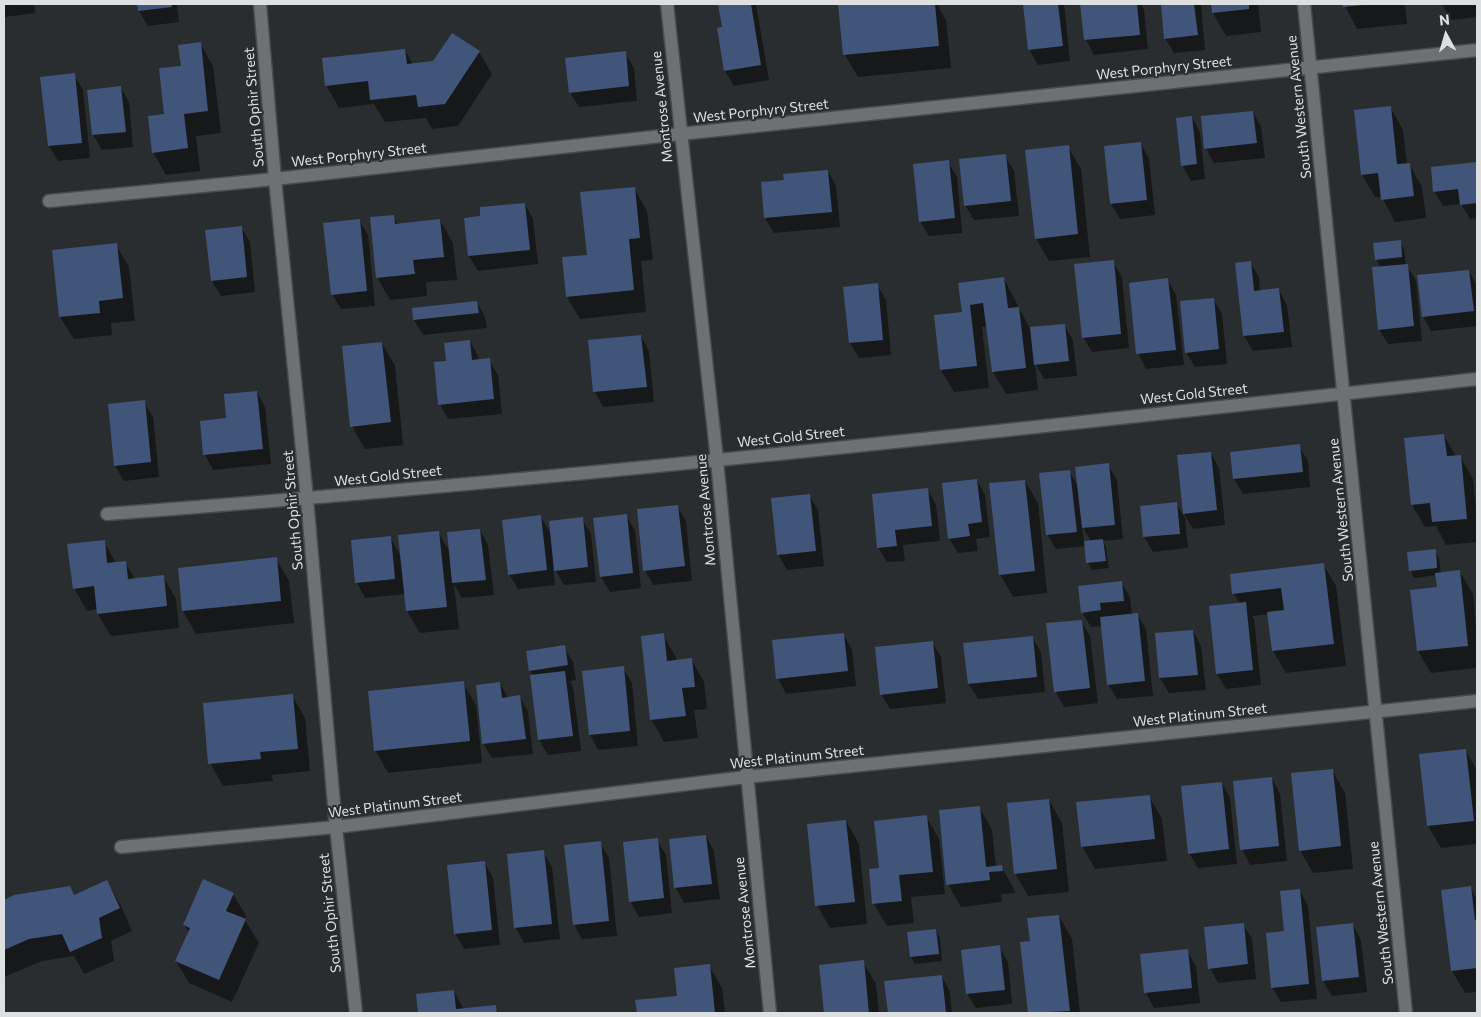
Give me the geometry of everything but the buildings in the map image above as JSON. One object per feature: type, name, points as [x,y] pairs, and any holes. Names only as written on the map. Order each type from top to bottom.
[{"type":"street","name":"South Ophir Street","points":[[260,4],[275,179],[308,499],[336,827],[356,1013]]},
{"type":"street","name":"Montrose Avenue","points":[[666,4],[717,460],[770,1013]]},
{"type":"street","name":"South Western Avenue","points":[[1304,4],[1406,1013]]},
{"type":"street","name":"West Porphyry Street","points":[[48,201],[275,179],[680,134],[1477,50]]},
{"type":"street","name":"West Gold Street","points":[[107,514],[308,499],[717,460],[1477,379]]},
{"type":"street","name":"West Platinum Street","points":[[121,847],[336,827],[746,777],[1477,701]]}]
